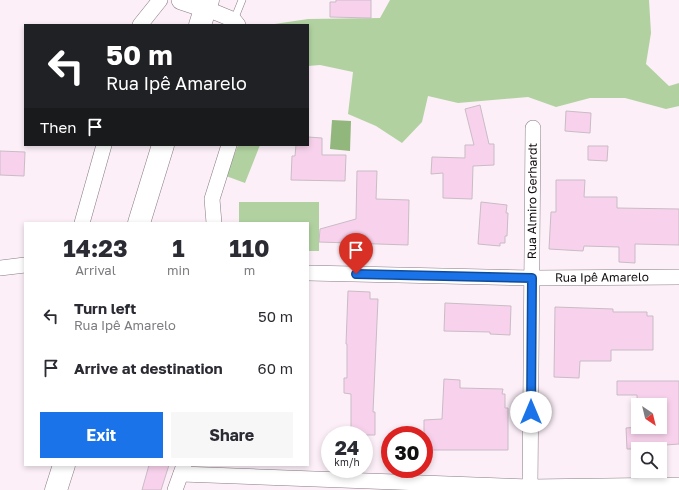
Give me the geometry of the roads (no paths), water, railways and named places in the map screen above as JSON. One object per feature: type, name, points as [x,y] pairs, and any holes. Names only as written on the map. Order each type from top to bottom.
[{"type":"main road","points":[[139,222],[163,146]]},
{"type":"main road","points":[[56,490],[64,466]]},
{"type":"street","points":[[141,24],[160,0]]},
{"type":"street","points":[[181,0],[204,11],[236,22]]},
{"type":"street","name":"Rua Almiro Gerhardt","points":[[530,488],[533,128]]},
{"type":"street","points":[[82,222],[104,146]]},
{"type":"street","points":[[214,222],[212,199],[229,146]]},
{"type":"street","points":[[0,268],[24,265]]},
{"type":"street","name":"Rua Ipê Amarelo","points":[[309,273],[532,278],[679,277]]},
{"type":"street","points":[[175,490],[182,469],[322,485],[530,488],[679,485]]},
{"type":"lane","points":[[236,22],[242,0]]}]
